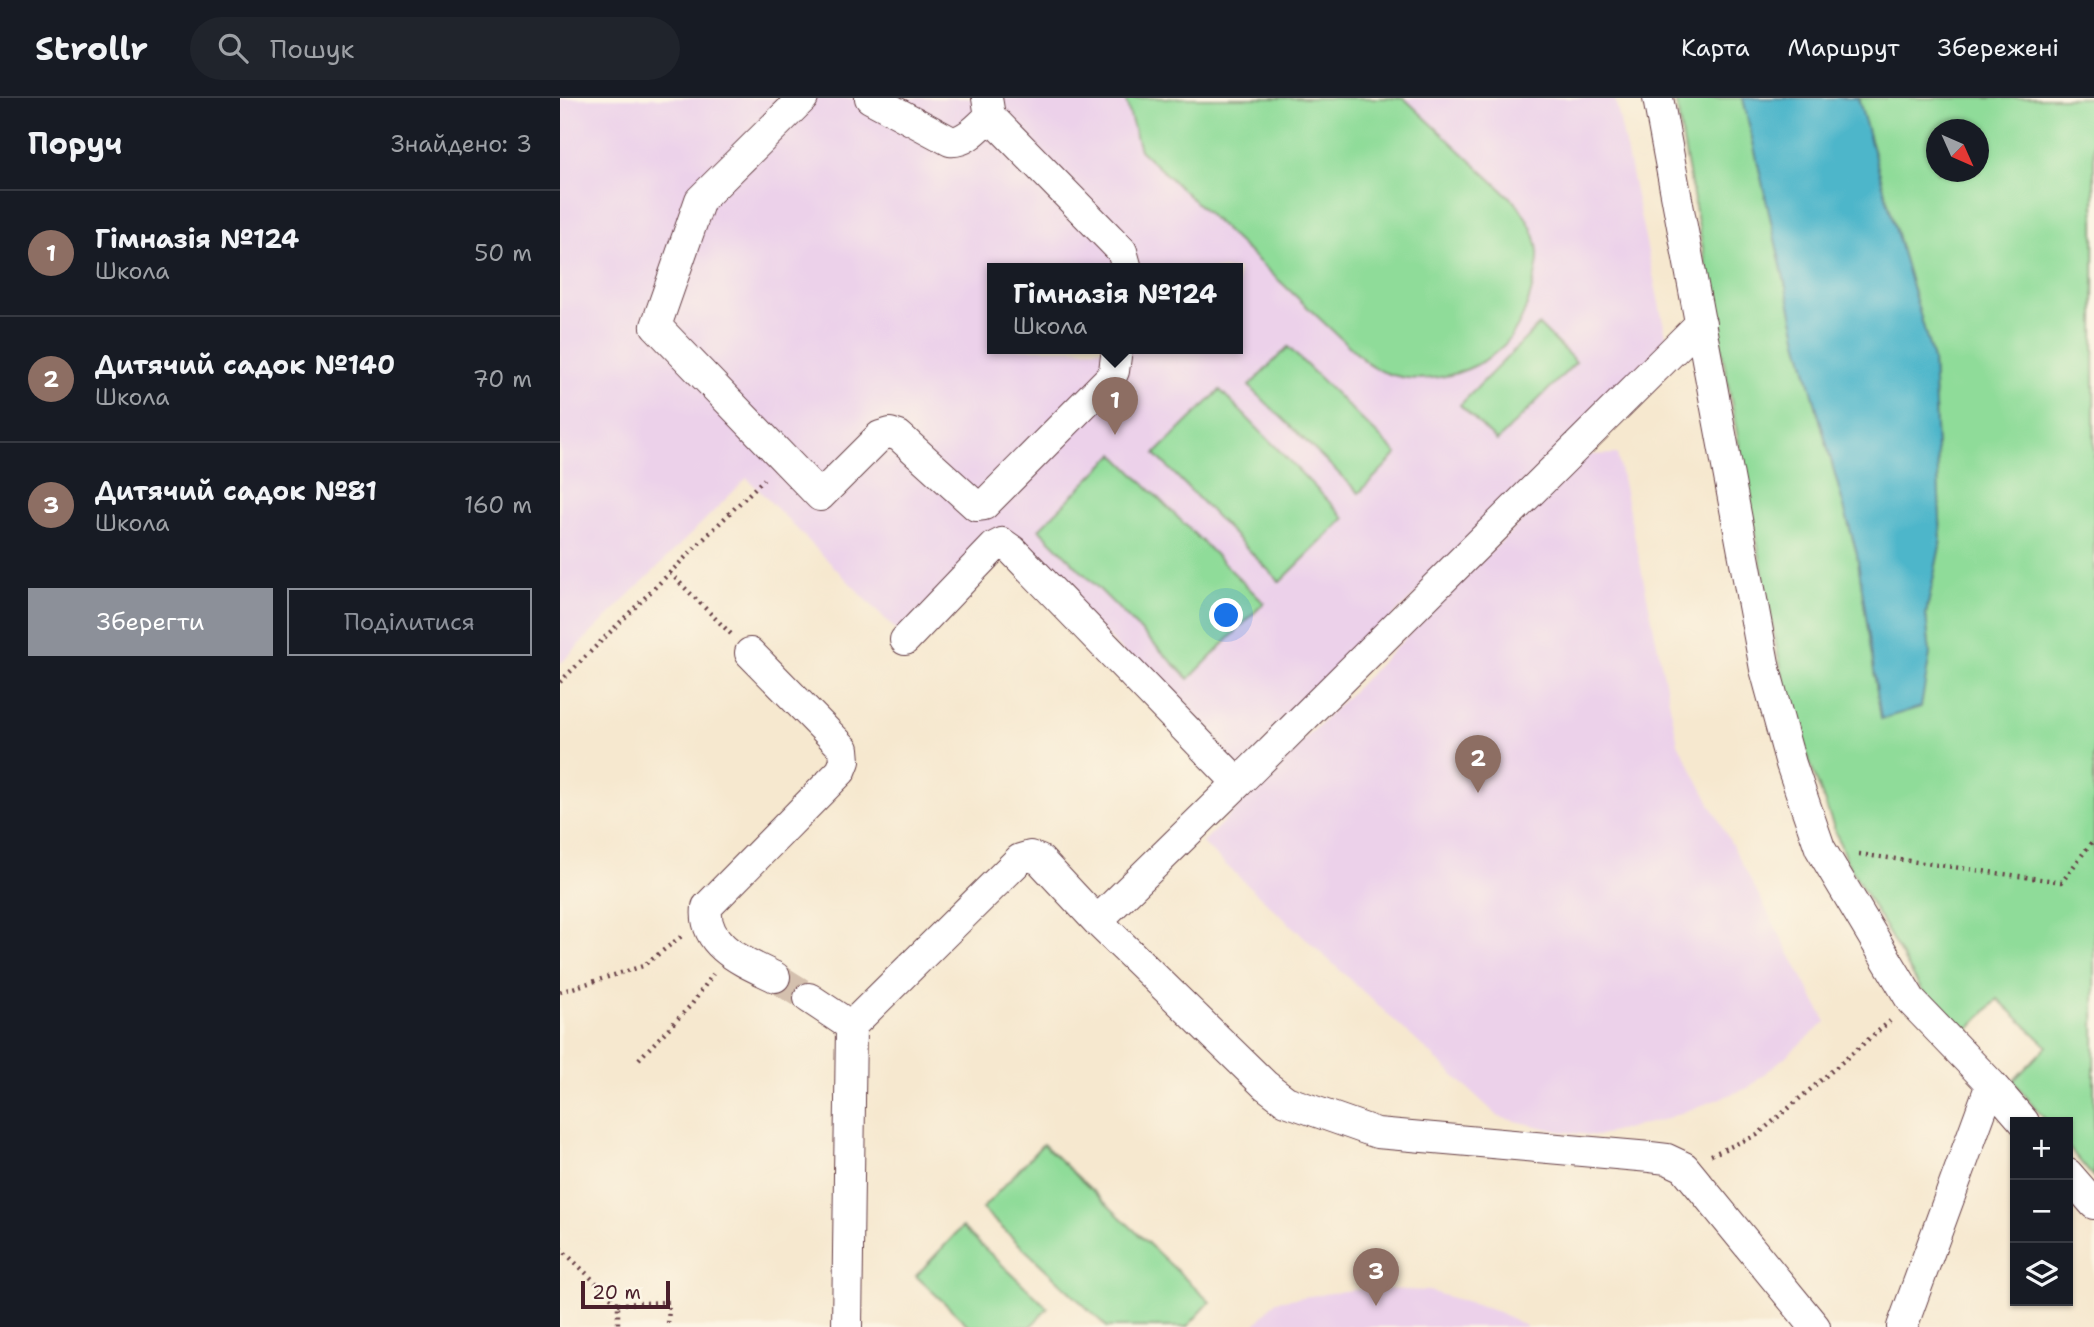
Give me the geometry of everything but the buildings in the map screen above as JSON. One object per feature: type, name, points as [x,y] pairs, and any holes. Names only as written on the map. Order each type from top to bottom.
[{"type":"street","points":[[803,98],[700,201],[656,326],[820,496],[880,436],[890,433],[899,436],[980,507],[1111,377],[1116,354]]},
{"type":"street","points":[[870,98],[950,141],[958,142],[965,138],[989,107],[1122,251],[1125,263]]},
{"type":"street","points":[[1658,98],[1765,668],[1791,764],[1820,848],[1912,1002],[2020,1117]]},
{"type":"street","points":[[1097,921],[1701,323]]},
{"type":"street","points":[[905,640],[994,547],[1002,543],[1012,550],[1238,783]]},
{"type":"street","points":[[750,653],[844,749],[845,761],[841,771],[707,907],[706,918],[710,928],[727,953],[775,977]]},
{"type":"street","points":[[847,1327],[851,1026],[1020,859],[1030,856],[1040,860],[1097,921],[1265,1086],[1286,1101],[1377,1133],[1667,1159],[1684,1167],[1815,1327]]},
{"type":"street","points":[[809,998],[851,1026]]},
{"type":"street","points":[[1902,1327],[1991,1084]]},
{"type":"street","points":[[2073,1180],[2094,1204]]},
{"type":"path","points":[[560,682],[784,459]]},
{"type":"path","points":[[670,573],[750,653]]},
{"type":"path","points":[[1820,848],[2062,882],[2094,839]]},
{"type":"path","points":[[560,992],[643,966],[706,918]]},
{"type":"path","points":[[639,1059],[692,1004],[727,953]]},
{"type":"path","points":[[1684,1167],[1757,1135],[1912,1002]]},
{"type":"path","points":[[560,1248],[618,1304],[618,1327]]},
{"type":"path","points":[[618,1304],[669,1302],[668,1327]]},
{"type":"shaded area","points":[[560,98],[1615,98],[1668,345],[1238,769],[1001,528],[898,632],[747,478],[560,664]]},
{"type":"shaded area","points":[[1617,454],[1678,743],[1826,1022],[1748,1088],[1662,1120],[1597,1136],[1558,1131],[1499,1117],[1202,843],[1587,455]]},
{"type":"shaded area","points":[[1365,1288],[1429,1291],[1499,1312],[1527,1327],[1253,1327],[1276,1301]]},
{"type":"green space","points":[[1125,98],[1404,98],[1517,204],[1525,215],[1536,240],[1538,257],[1523,316],[1506,343],[1476,365],[1458,373],[1421,379],[1384,372],[1368,364],[1140,150]]},
{"type":"green space","points":[[1675,98],[1743,98],[1798,340],[1857,554],[1881,718],[1930,654],[1926,614],[1941,541],[1933,360],[1858,98],[2094,98],[2094,1178],[2073,1153],[2073,1117],[2043,1117],[2013,1081],[2047,1046],[1998,999],[1966,1032],[1922,991],[1846,860],[1789,702]]},
{"type":"green space","points":[[1539,325],[1576,362],[1497,441],[1460,405]]},
{"type":"green space","points":[[1288,347],[1397,454],[1359,493],[1249,386]]},
{"type":"green space","points":[[1220,390],[1345,518],[1280,582],[1155,454]]},
{"type":"green space","points":[[1114,454],[1264,603],[1189,679],[1039,529]]},
{"type":"green space","points":[[1043,1144],[1210,1302],[1187,1327],[1107,1327],[982,1209]]},
{"type":"green space","points":[[962,1227],[1048,1308],[1030,1327],[970,1327],[916,1276]]},
{"type":"water","points":[[1743,98],[1858,98],[1933,360],[1941,541],[1926,614],[1930,654],[1921,707],[1881,719],[1857,554],[1798,340]]},
{"type":"tunnel","points":[[775,977],[809,998]]},
{"type":"place","name":"Гімназія №124","points":[[1115,435]]},
{"type":"place","name":"Дитячий садок №140","points":[[1478,793]]},
{"type":"place","name":"Дитячий садок №81","points":[[1376,1306]]}]
